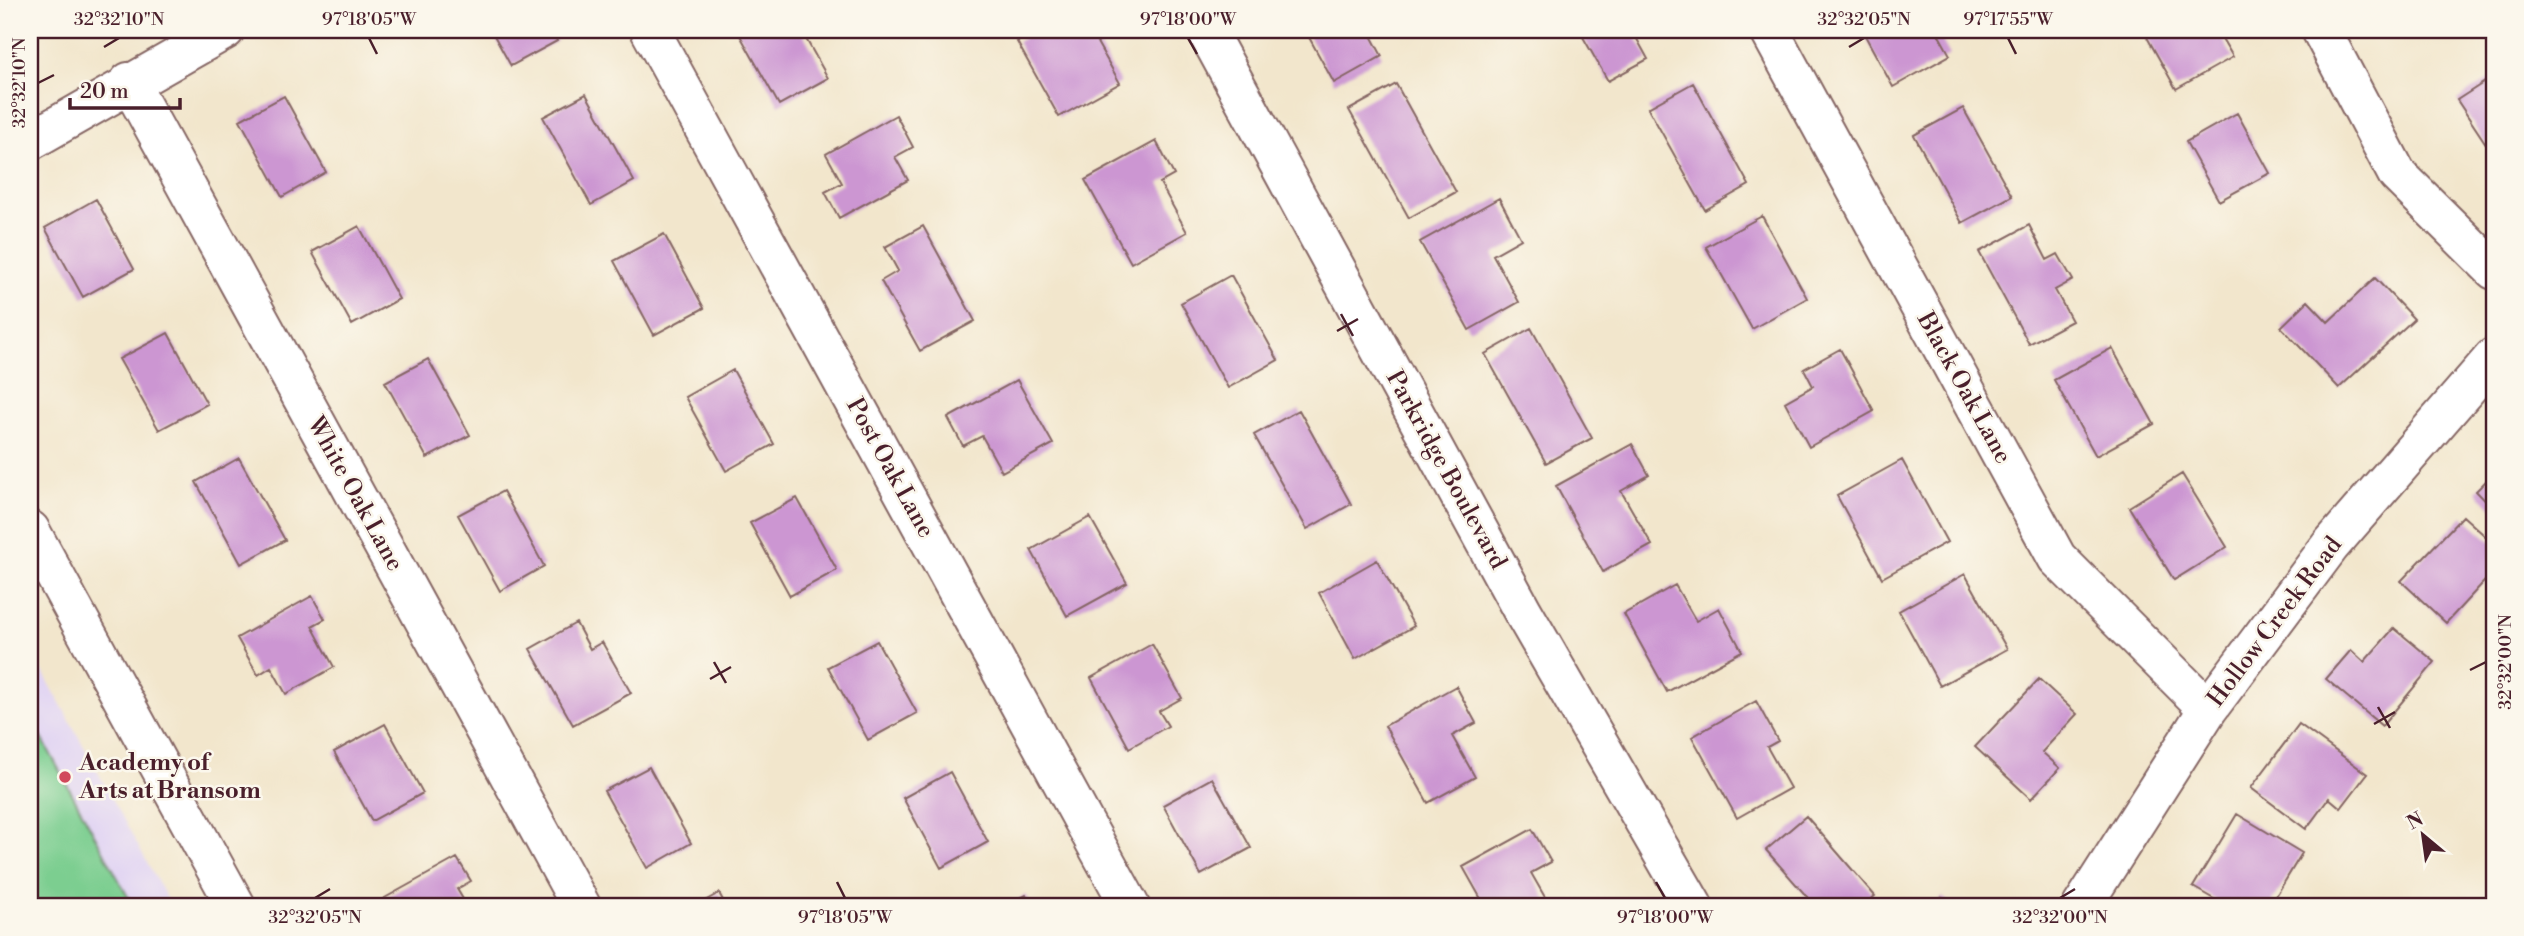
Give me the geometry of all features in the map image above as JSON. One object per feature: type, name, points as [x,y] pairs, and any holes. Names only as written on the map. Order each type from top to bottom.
[{"type":"street","points":[[30,141],[129,82],[225,30]]},
{"type":"street","name":"Post Oak Lane","points":[[650,30],[1130,906]]},
{"type":"street","name":"Parkridge Boulevard","points":[[1206,30],[1523,612],[1693,906]]},
{"type":"street","name":"Black Oak Lane","points":[[1769,30],[2057,558],[2208,709]]},
{"type":"street","points":[[2321,30],[2397,174],[2494,270]]},
{"type":"street","name":"White Oak Lane","points":[[129,82],[581,906]]},
{"type":"street","name":"Hollow Creek Road","points":[[2082,906],[2208,709],[2330,546],[2494,357]]},
{"type":"street","points":[[30,530],[236,906]]},
{"type":"shaded area","name":"Academy of Arts at Bransom","points":[[30,648],[171,906],[30,906]]},
{"type":"green space","points":[[30,716],[133,906],[30,906]]},
{"type":"building","points":[[491,30],[551,30],[557,41],[511,66]]},
{"type":"building","points":[[737,30],[801,30],[828,78],[779,105]]},
{"type":"building","points":[[1038,30],[1090,30],[1120,83],[1059,117],[1017,42]]},
{"type":"building","points":[[1305,30],[1368,30],[1382,56],[1334,83]]},
{"type":"building","points":[[1579,30],[1632,30],[1648,59],[1608,81]]},
{"type":"building","points":[[1862,30],[1936,30],[1950,55],[1893,87]]},
{"type":"building","points":[[2143,30],[2217,30],[2233,57],[2176,89]]},
{"type":"building","points":[[2494,76],[2494,156],[2457,100]]},
{"type":"building","points":[[1693,83],[1749,185],[1705,210],[1648,108]]},
{"type":"building","points":[[1396,84],[1456,192],[1409,218],[1349,110]]},
{"type":"building","points":[[586,94],[634,181],[591,205],[543,117]]},
{"type":"building","points":[[284,96],[326,172],[282,197],[240,120]]},
{"type":"building","points":[[1963,108],[2012,196],[1962,223],[1914,135]]},
{"type":"building","points":[[2237,113],[2270,173],[2219,201],[2186,142]]},
{"type":"building","points":[[896,115],[913,147],[895,157],[908,180],[839,218],[825,192],[842,183],[826,154]]},
{"type":"building","points":[[1156,141],[1174,175],[1160,183],[1187,232],[1131,263],[1085,180]]},
{"type":"building","points":[[1499,198],[1521,239],[1493,255],[1519,302],[1469,330],[1420,242]]},
{"type":"building","points":[[96,199],[134,269],[83,297],[45,228]]},
{"type":"building","points":[[1762,216],[1807,298],[1752,329],[1706,247]]},
{"type":"building","points":[[2029,225],[2047,260],[2058,254],[2073,280],[2055,290],[2072,321],[2029,344],[1979,252]]},
{"type":"building","points":[[359,226],[399,299],[352,325],[312,252]]},
{"type":"building","points":[[923,226],[975,321],[920,351],[881,281],[898,271],[885,247]]},
{"type":"building","points":[[664,234],[704,308],[654,335],[614,261]]},
{"type":"building","points":[[1231,275],[1278,360],[1228,388],[1181,303]]},
{"type":"building","points":[[2375,278],[2414,319],[2339,388],[2281,327],[2308,301],[2328,322]]},
{"type":"building","points":[[1531,328],[1592,438],[1546,463],[1485,354]]},
{"type":"building","points":[[168,333],[207,404],[159,430],[119,359]]},
{"type":"building","points":[[2112,348],[2154,424],[2096,456],[2054,380]]},
{"type":"building","points":[[1840,349],[1874,411],[1809,447],[1785,402],[1813,386],[1804,369]]},
{"type":"building","points":[[428,359],[470,435],[427,458],[385,382]]},
{"type":"building","points":[[733,370],[774,444],[726,471],[685,397]]},
{"type":"building","points":[[1017,380],[1053,444],[1002,472],[982,436],[963,446],[948,418]]},
{"type":"building","points":[[1299,410],[1351,504],[1307,529],[1254,435]]},
{"type":"building","points":[[1632,444],[1649,475],[1621,491],[1652,545],[1603,572],[1556,486]]},
{"type":"building","points":[[239,458],[285,540],[241,564],[196,482]]},
{"type":"building","points":[[1902,460],[1947,542],[1882,578],[1837,496]]},
{"type":"building","points":[[2494,473],[2494,510],[2476,491]]},
{"type":"building","points":[[2182,474],[2227,547],[2174,580],[2129,507]]},
{"type":"building","points":[[503,491],[544,566],[500,591],[458,515]]},
{"type":"building","points":[[797,498],[837,570],[790,596],[750,523]]},
{"type":"building","points":[[2463,516],[2494,544],[2494,571],[2446,623],[2401,581]]},
{"type":"building","points":[[1090,517],[1127,583],[1067,616],[1031,550]]},
{"type":"building","points":[[1377,560],[1414,626],[1355,659],[1319,593]]},
{"type":"building","points":[[1965,574],[2007,649],[1940,686],[1899,611]]},
{"type":"building","points":[[1675,585],[1696,621],[1719,608],[1742,651],[1667,692],[1624,614]]},
{"type":"building","points":[[312,596],[325,619],[312,626],[334,667],[286,694],[271,667],[258,675],[237,638]]},
{"type":"building","points":[[576,623],[590,649],[602,642],[631,693],[573,725],[530,649]]},
{"type":"building","points":[[2394,628],[2435,662],[2382,726],[2326,679],[2351,650],[2364,662]]},
{"type":"building","points":[[877,641],[917,713],[868,740],[828,667]]},
{"type":"building","points":[[1152,644],[1182,698],[1159,711],[1168,726],[1129,748],[1091,678]]},
{"type":"building","points":[[2039,679],[2077,714],[2042,752],[2060,768],[2031,799],[1975,747]]},
{"type":"building","points":[[1456,686],[1476,723],[1452,736],[1475,777],[1428,803],[1385,726]]},
{"type":"building","points":[[1756,701],[1778,741],[1767,747],[1790,788],[1737,818],[1692,737]]},
{"type":"building","points":[[385,724],[423,793],[372,821],[334,752]]},
{"type":"building","points":[[2299,724],[2367,774],[2341,808],[2329,798],[2306,829],[2251,788]]},
{"type":"building","points":[[649,767],[691,843],[647,868],[604,791]]},
{"type":"building","points":[[950,772],[988,842],[941,868],[903,798]]},
{"type":"building","points":[[1212,778],[1251,848],[1201,875],[1163,805]]},
{"type":"building","points":[[2237,814],[2302,853],[2270,906],[2226,906],[2193,887]]},
{"type":"building","points":[[1806,816],[1875,896],[1863,906],[1815,906],[1766,850]]},
{"type":"building","points":[[1532,829],[1551,862],[1531,873],[1550,906],[1485,906],[1463,867]]},
{"type":"building","points":[[457,858],[471,881],[457,889],[467,906],[388,906],[383,899]]},
{"type":"building","points":[[719,893],[726,906],[696,906]]},
{"type":"building","points":[[1026,895],[1032,906],[1005,906]]},
{"type":"building","points":[[1942,897],[1954,906],[1935,906]]},
{"type":"place","name":"Academy of Arts at Bransom","points":[[65,777]]}]
